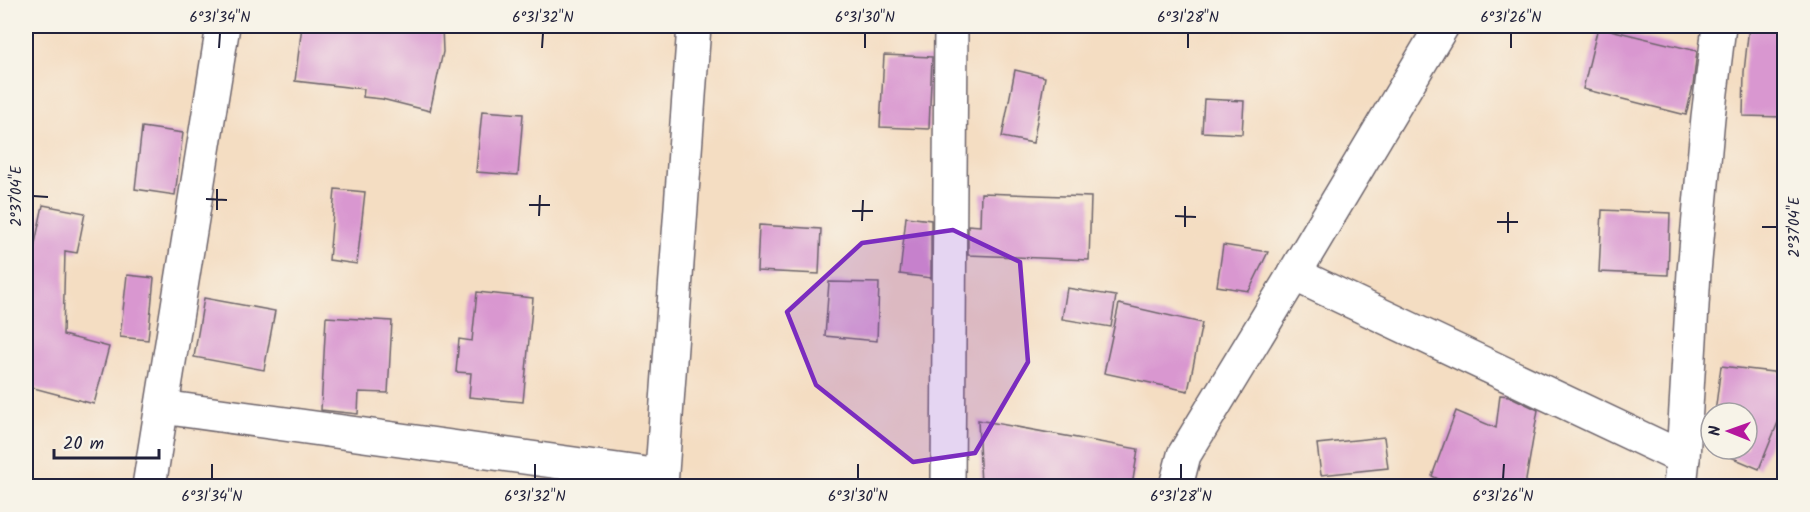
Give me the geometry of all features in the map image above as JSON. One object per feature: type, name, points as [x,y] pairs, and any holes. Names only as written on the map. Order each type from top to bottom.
[{"type":"street","points":[[149,486],[223,26]]},
{"type":"street","points":[[162,407],[661,481],[694,26]]},
{"type":"street","points":[[948,486],[951,26]]},
{"type":"street","points":[[1176,486],[1184,455],[1442,26]]},
{"type":"street","points":[[1294,274],[1682,472],[1694,272],[1719,26]]},
{"type":"highlighted area","points":[[953,230],[1020,262],[1028,362],[975,453],[913,462],[816,385],[787,312],[862,243]]},
{"type":"building","points":[[302,26],[442,26],[443,52],[430,111],[382,99],[363,97],[364,89],[295,81]]},
{"type":"building","points":[[1749,26],[1785,26],[1785,117],[1743,116],[1744,72]]},
{"type":"building","points":[[1598,27],[1697,51],[1693,86],[1686,115],[1583,89]]},
{"type":"building","points":[[884,55],[932,57],[929,129],[880,127]]},
{"type":"building","points":[[1015,70],[1045,77],[1033,143],[1002,137]]},
{"type":"building","points":[[1204,99],[1244,101],[1242,134],[1202,132]]},
{"type":"building","points":[[482,111],[523,114],[518,175],[476,172]]},
{"type":"building","points":[[142,127],[183,133],[175,195],[135,189]]},
{"type":"building","points":[[335,189],[365,192],[357,264],[329,260]]},
{"type":"building","points":[[981,193],[1091,197],[1089,260],[968,255],[968,225],[980,226]]},
{"type":"building","points":[[43,205],[85,213],[77,253],[65,251],[63,335],[109,347],[94,404],[26,386],[26,253],[33,253]]},
{"type":"building","points":[[1602,210],[1670,213],[1668,275],[1599,272]]},
{"type":"building","points":[[906,217],[931,220],[931,278],[900,274]]},
{"type":"building","points":[[759,225],[821,229],[819,274],[757,271]]},
{"type":"building","points":[[1223,245],[1268,252],[1249,291],[1217,286]]},
{"type":"building","points":[[127,275],[154,278],[148,340],[120,337]]},
{"type":"building","points":[[829,282],[879,283],[877,341],[825,336]]},
{"type":"building","points":[[1067,288],[1116,296],[1111,327],[1062,319]]},
{"type":"building","points":[[477,292],[533,298],[523,402],[469,397],[471,373],[456,372],[459,339],[472,341]]},
{"type":"building","points":[[204,298],[275,311],[264,370],[194,357]]},
{"type":"building","points":[[1119,304],[1202,323],[1188,391],[1104,373]]},
{"type":"building","points":[[326,317],[392,321],[388,393],[359,392],[358,414],[321,410]]},
{"type":"building","points":[[1721,366],[1781,373],[1781,415],[1759,469],[1740,461],[1759,461],[1759,401],[1717,401]]},
{"type":"building","points":[[1500,395],[1509,396],[1538,410],[1525,486],[1452,486],[1432,476],[1456,411],[1496,428]]},
{"type":"building","points":[[978,420],[1138,449],[1132,486],[981,486]]},
{"type":"building","points":[[1384,437],[1388,468],[1321,475],[1317,444]]}]
